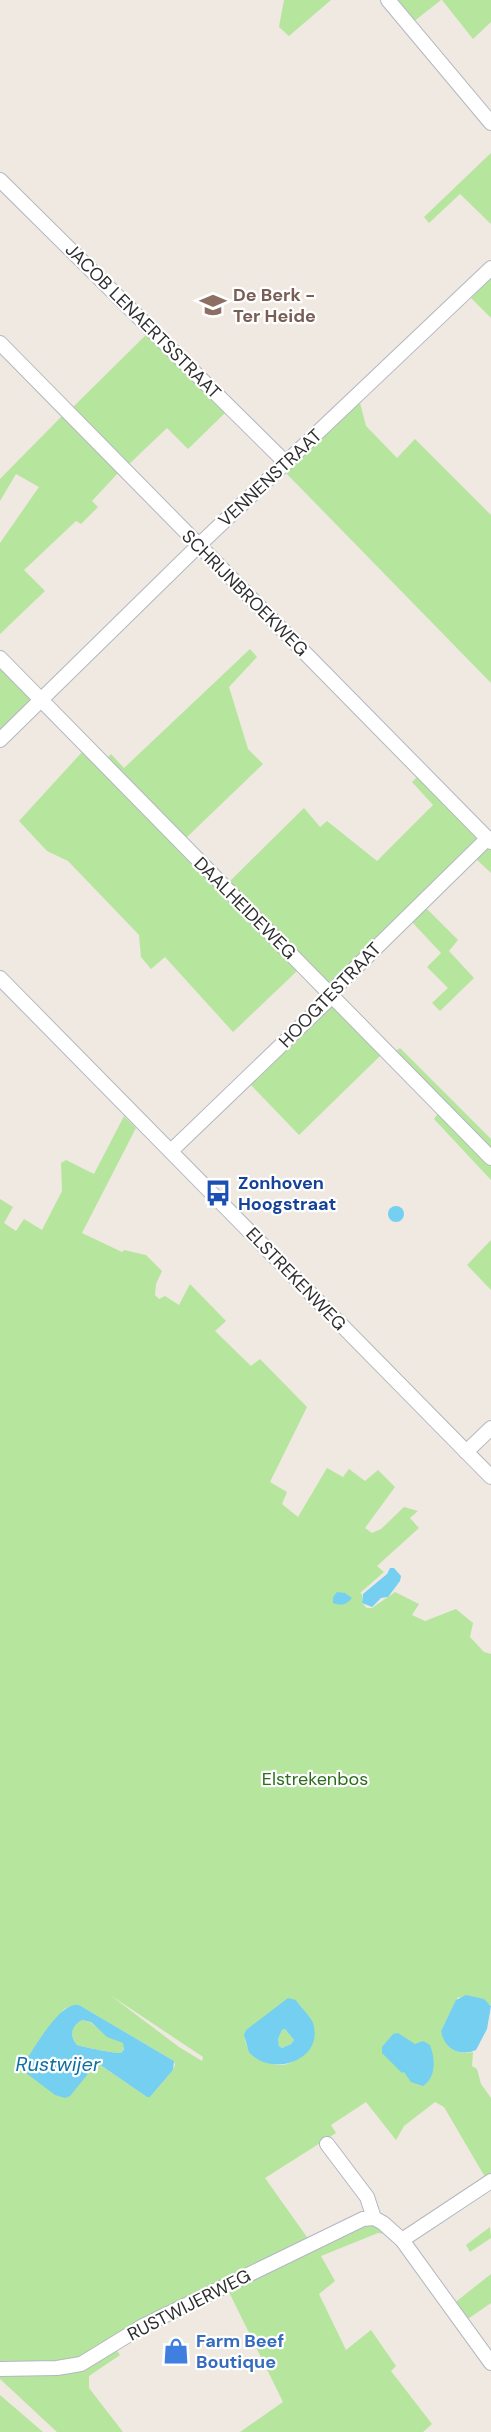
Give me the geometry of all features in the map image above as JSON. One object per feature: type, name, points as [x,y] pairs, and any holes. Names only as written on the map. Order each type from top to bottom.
[{"type":"street","points":[[388,0],[491,123]]},
{"type":"street","name":"JACOB LENAERTSSTRAAT","points":[[0,180],[286,463]]},
{"type":"street","name":"VENNENSTRAAT","points":[[0,740],[199,545],[491,268]]},
{"type":"street","name":"SCHRIJNBROEKWEG","points":[[0,343],[489,840]]},
{"type":"street","name":"DAALHEIDEWEG","points":[[0,658],[491,1158]]},
{"type":"street","name":"HOOGTESTRAAT","points":[[171,1151],[326,1002],[330,994],[489,840]]},
{"type":"street","name":"ELSTREKENWEG","points":[[0,978],[491,1477]]},
{"type":"street","points":[[466,1452],[491,1428]]},
{"type":"street","points":[[327,2144],[367,2197],[374,2218],[402,2240],[491,2363]]},
{"type":"street","points":[[402,2240],[491,2181]]},
{"type":"street","name":"RUSTWIJERWEG","points":[[0,2369],[57,2368],[81,2364],[143,2326],[363,2219],[374,2218]]},
{"type":"green space","points":[[284,0],[331,0],[289,36],[279,27]]},
{"type":"green space","points":[[393,0],[441,0],[413,22]]},
{"type":"green space","points":[[442,0],[491,0],[491,22],[473,39]]},
{"type":"green space","points":[[491,153],[491,224],[460,194],[429,223],[424,217]]},
{"type":"green space","points":[[491,278],[491,318],[471,298]]},
{"type":"green space","points":[[149,332],[226,412],[188,449],[167,428],[126,467],[71,409]]},
{"type":"green space","points":[[359,399],[366,426],[397,458],[415,439],[491,515],[491,683],[285,472]]},
{"type":"green space","points":[[63,415],[118,473],[92,501],[98,507],[81,524],[76,521],[24,570],[45,591],[0,634],[0,543],[39,487],[16,474],[0,501],[0,479]]},
{"type":"green space","points":[[250,649],[257,657],[229,687],[248,749],[263,764],[185,839],[106,759],[111,754],[124,768]]},
{"type":"green space","points":[[0,666],[30,698],[28,704],[0,732]]},
{"type":"green space","points":[[83,751],[297,971],[233,1032],[165,957],[151,969],[141,957],[139,935],[68,861],[47,851],[19,821]]},
{"type":"green space","points":[[419,775],[477,836],[475,842],[333,982],[328,984],[228,883],[304,808],[320,827],[327,821],[377,861],[433,805],[412,782]]},
{"type":"green space","points":[[487,846],[491,850],[491,873],[475,858]]},
{"type":"green space","points":[[426,908],[458,940],[449,951],[474,978],[440,1011],[432,1003],[448,988],[427,967],[441,953],[412,922]]},
{"type":"green space","points":[[330,1005],[381,1055],[299,1135],[249,1083]]},
{"type":"green space","points":[[400,1048],[491,1139],[491,1152],[394,1052]]},
{"type":"green space","points":[[439,1112],[491,1164],[491,1180],[434,1119]]},
{"type":"green space","name":"Elstrekenbos","points":[[124,1116],[136,1128],[82,1233],[122,1252],[124,1250],[146,1255],[162,1271],[156,1284],[155,1295],[159,1299],[165,1296],[179,1305],[190,1284],[226,1321],[215,1331],[251,1366],[260,1359],[307,1407],[270,1482],[287,1492],[282,1504],[298,1517],[327,1468],[343,1477],[349,1469],[365,1481],[378,1470],[395,1487],[365,1528],[372,1533],[381,1529],[404,1507],[418,1511],[410,1518],[419,1528],[377,1566],[384,1572],[360,1593],[362,1603],[367,1608],[372,1608],[395,1592],[419,1604],[412,1615],[425,1621],[456,1609],[473,1623],[470,1637],[484,1652],[491,1654],[491,2006],[458,1997],[441,2031],[446,2042],[453,2049],[461,2053],[473,2052],[472,2066],[477,2069],[481,2084],[491,2098],[491,2174],[485,2177],[444,2107],[435,2102],[404,2126],[396,2140],[366,2102],[331,2125],[336,2133],[265,2178],[309,2240],[109,2338],[120,2355],[89,2376],[89,2388],[123,2432],[57,2432],[0,2379],[0,1199],[13,1207],[4,1223],[16,1231],[24,1219],[42,1230],[62,1191],[61,1163],[66,1160],[94,1174]],"holes":[[[110,1995],[203,2057],[202,2061],[179,2047]],[[296,2000],[299,2005],[300,2058],[282,2065],[268,2063],[250,2050],[246,2044],[246,2030]],[[79,2005],[174,2061],[173,2070],[150,2097],[147,2097],[99,2064],[25,2062],[64,2009]]]},
{"type":"green space","points":[[491,1240],[491,1290],[467,1265]]},
{"type":"green space","points":[[82,2020],[90,2022],[107,2036],[124,2043],[125,2046],[121,2053],[77,2045],[72,2031],[75,2025]]},
{"type":"green space","points":[[285,2029],[294,2040],[282,2048],[279,2046],[278,2039],[282,2030]]},
{"type":"green space","points":[[372,2223],[390,2235],[378,2233],[321,2256],[335,2281],[319,2294],[346,2350],[371,2330],[396,2366],[391,2371],[432,2424],[423,2432],[240,2432],[283,2402],[228,2290]]},
{"type":"green space","points":[[490,2227],[491,2238],[470,2252],[466,2245]]},
{"type":"green space","points":[[491,2274],[491,2303],[465,2321],[453,2304]]},
{"type":"green space","points":[[0,2395],[43,2432],[0,2432]]},
{"type":"water","points":[[396,1206],[402,1208],[404,1214],[402,1220],[396,1222],[390,1220],[388,1214],[390,1208]]},
{"type":"water","points":[[390,1568],[394,1568],[401,1576],[388,1597],[381,1598],[372,1607],[362,1603],[363,1594],[387,1574]]},
{"type":"water","points":[[337,1592],[345,1593],[352,1598],[344,1604],[333,1603],[333,1597]]},
{"type":"water","points":[[466,1995],[484,1999],[491,2006],[487,2029],[476,2050],[464,2053],[449,2047],[441,2031],[456,2000]]},
{"type":"water","points":[[288,1998],[296,2000],[311,2020],[314,2027],[314,2039],[310,2049],[302,2057],[292,2062],[269,2064],[258,2060],[249,2052],[244,2035],[246,2030]],"holes":[[[285,2029],[294,2040],[282,2048],[279,2046],[278,2039],[282,2030]]]},
{"type":"water","name":"Rustwijer","points":[[79,2005],[174,2061],[173,2070],[150,2097],[147,2097],[96,2064],[70,2096],[65,2098],[55,2095],[26,2073],[25,2062],[53,2021],[67,2008]],"holes":[[[82,2020],[91,2022],[107,2037],[123,2043],[124,2049],[121,2053],[77,2045],[72,2035],[73,2028]]]},
{"type":"water","points":[[398,2033],[415,2044],[423,2041],[430,2045],[434,2067],[431,2078],[423,2086],[411,2082],[404,2072],[402,2073],[382,2053],[382,2047],[393,2034]]},
{"type":"place","name":"De Berk - Ter Heide","points":[[213,305]]},
{"type":"place","name":"Zonhoven Hoogstraat","points":[[218,1193]]},
{"type":"place","name":"Farm Beef Boutique","points":[[176,2351]]}]
